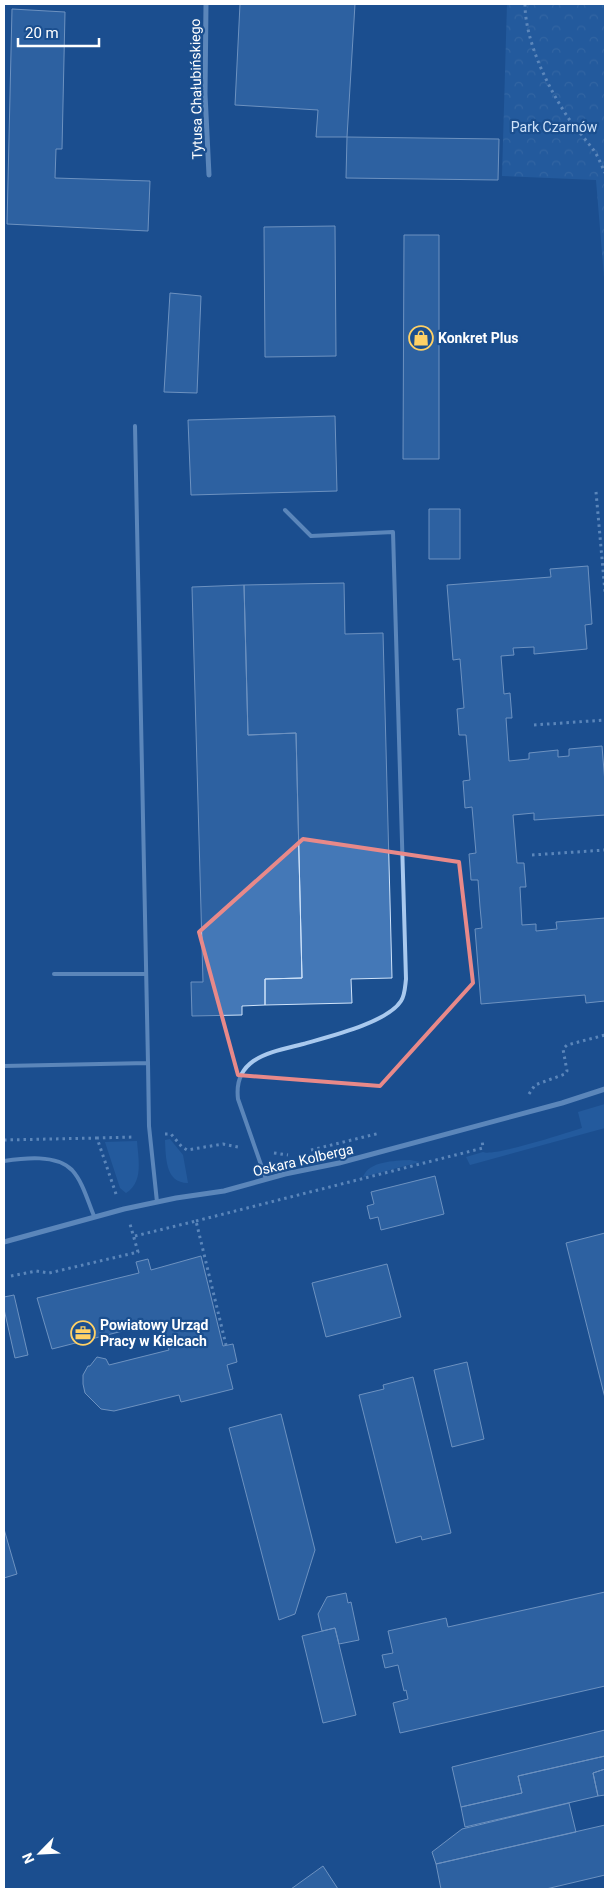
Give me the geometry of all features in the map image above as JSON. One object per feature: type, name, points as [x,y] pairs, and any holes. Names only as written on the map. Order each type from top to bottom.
[{"type":"street","name":"Tytusa Chałubińskiego","points":[[206,4],[204,94],[209,174]]},
{"type":"street","name":"Oskara Kolberga","points":[[4,1242],[94,1216],[157,1202],[224,1191],[286,1174],[339,1163],[562,1103],[605,1089]]},
{"type":"lane","points":[[135,426],[145,974],[150,1136],[157,1202]]},
{"type":"lane","points":[[266,1180],[238,1099],[238,1080],[243,1070],[262,1055],[352,1029],[383,1016],[393,1010],[401,1000],[405,993],[406,979],[393,532],[311,536],[285,510]]},
{"type":"lane","points":[[54,974],[145,974]]},
{"type":"lane","points":[[4,1066],[148,1063]]},
{"type":"lane","points":[[4,1161],[43,1159],[59,1161],[72,1170],[78,1179],[94,1216]]},
{"type":"path","points":[[526,4],[533,46],[547,81],[569,119],[596,154],[605,173]]},
{"type":"path","points":[[596,492],[605,592]]},
{"type":"path","points":[[534,725],[605,720]]},
{"type":"path","points":[[532,855],[605,850]]},
{"type":"path","points":[[526,1095],[535,1085],[565,1074],[567,1071],[563,1049],[567,1045],[605,1035]]},
{"type":"path","points":[[135,1236],[484,1148],[479,1126]]},
{"type":"path","points":[[307,1151],[383,1132]]},
{"type":"path","points":[[128,1137],[171,1134],[187,1150],[223,1144],[290,1155]]},
{"type":"path","points":[[4,1140],[97,1138]]},
{"type":"path","points":[[196,1221],[226,1345]]},
{"type":"highlighted area","points":[[303,839],[459,862],[473,983],[380,1086],[238,1075],[199,932]]},
{"type":"green space","name":"Park Czarnów","points":[[507,4],[605,4],[605,289],[596,180],[502,176]]},
{"type":"green space","points":[[605,1104],[605,1128],[470,1165],[466,1157],[483,1152],[489,1153],[514,1148],[582,1128],[578,1112]]},
{"type":"green space","points":[[170,1139],[183,1155],[188,1183],[175,1179],[168,1168],[165,1140]]},
{"type":"green space","points":[[137,1141],[138,1176],[132,1188],[126,1193],[120,1188],[105,1142]]},
{"type":"green space","points":[[410,1160],[420,1162],[363,1177],[366,1172],[376,1165]]},
{"type":"building","points":[[240,4],[355,4],[347,137],[316,137],[318,110],[235,105]]},
{"type":"building","points":[[12,9],[65,12],[62,149],[56,149],[55,178],[150,181],[148,231],[7,224]]},
{"type":"building","points":[[347,137],[499,139],[498,180],[346,178]]},
{"type":"building","points":[[335,226],[336,356],[265,357],[264,227]]},
{"type":"building","points":[[404,235],[439,235],[439,459],[403,459]]},
{"type":"building","points":[[170,293],[201,296],[197,393],[164,392]]},
{"type":"building","points":[[335,416],[337,491],[191,495],[188,420]]},
{"type":"building","points":[[429,509],[460,509],[460,559],[429,559]]},
{"type":"building","points":[[588,566],[592,624],[585,625],[587,649],[534,654],[534,647],[513,648],[514,655],[501,656],[504,694],[510,693],[512,718],[506,718],[509,761],[529,759],[529,753],[558,750],[558,757],[569,756],[569,749],[602,746],[605,815],[534,820],[534,813],[513,815],[517,863],[524,863],[526,887],[520,887],[522,925],[536,924],[536,931],[557,929],[556,922],[605,918],[605,1001],[586,1003],[585,995],[481,1004],[475,929],[482,928],[478,880],[471,880],[469,854],[476,853],[472,807],[465,808],[463,781],[470,780],[466,735],[459,735],[457,709],[464,708],[460,659],[453,660],[447,585],[551,577],[550,569]]},
{"type":"building","points":[[344,583],[345,634],[383,633],[392,978],[351,979],[352,1003],[265,1005],[265,979],[302,978],[296,733],[248,735],[244,585]]},
{"type":"building","points":[[244,585],[248,735],[296,733],[302,978],[265,979],[265,1005],[242,1006],[242,1015],[192,1016],[191,982],[203,982],[192,587]]},
{"type":"building","points":[[435,1176],[444,1214],[381,1230],[378,1217],[370,1219],[367,1206],[374,1204],[371,1192]]},
{"type":"building","points":[[605,1233],[605,1398],[566,1243]]},
{"type":"building","name":"Powiatowy Urząd Pracy w Kielcach","points":[[201,1256],[223,1346],[233,1344],[237,1362],[227,1365],[233,1389],[181,1402],[179,1395],[114,1411],[101,1409],[85,1393],[83,1375],[88,1366],[97,1357],[106,1359],[109,1365],[169,1350],[162,1321],[52,1349],[37,1298],[139,1273],[136,1262],[148,1259],[151,1270]]},
{"type":"building","points":[[387,1264],[401,1317],[326,1337],[312,1283]]},
{"type":"building","points":[[14,1295],[28,1355],[15,1358],[4,1309],[4,1297]]},
{"type":"building","points":[[467,1362],[484,1439],[452,1447],[434,1370]]},
{"type":"building","points":[[413,1377],[451,1533],[422,1540],[421,1536],[396,1543],[359,1395],[384,1389],[383,1385]]},
{"type":"building","points":[[281,1414],[315,1550],[295,1614],[279,1620],[229,1428]]},
{"type":"building","points":[[4,1529],[17,1574],[4,1578]]},
{"type":"building","points":[[605,1592],[605,1686],[400,1733],[393,1703],[408,1699],[406,1690],[404,1691],[398,1665],[385,1668],[382,1655],[393,1653],[388,1631],[446,1618],[448,1627]]},
{"type":"building","points":[[346,1593],[348,1603],[351,1602],[359,1640],[339,1644],[335,1628],[322,1631],[318,1614],[327,1597]]},
{"type":"building","points":[[335,1628],[356,1715],[323,1723],[302,1636]]},
{"type":"building","points":[[605,1730],[605,1756],[518,1776],[522,1793],[461,1807],[452,1767]]},
{"type":"building","points":[[605,1756],[605,1769],[593,1773],[598,1796],[465,1827],[461,1807],[522,1793],[518,1776]]},
{"type":"building","points":[[605,1769],[605,1795],[598,1796],[593,1773]]},
{"type":"building","points":[[569,1803],[576,1832],[436,1864],[432,1852],[462,1829]]},
{"type":"building","points":[[605,1825],[605,1875],[546,1889],[441,1889],[436,1864]]},
{"type":"building","points":[[323,1866],[338,1889],[291,1889]]},
{"type":"place","name":"Konkret Plus","points":[[421,338]]},
{"type":"place","name":"Powiatowy Urząd Pracy w Kielcach","points":[[83,1333]]}]
